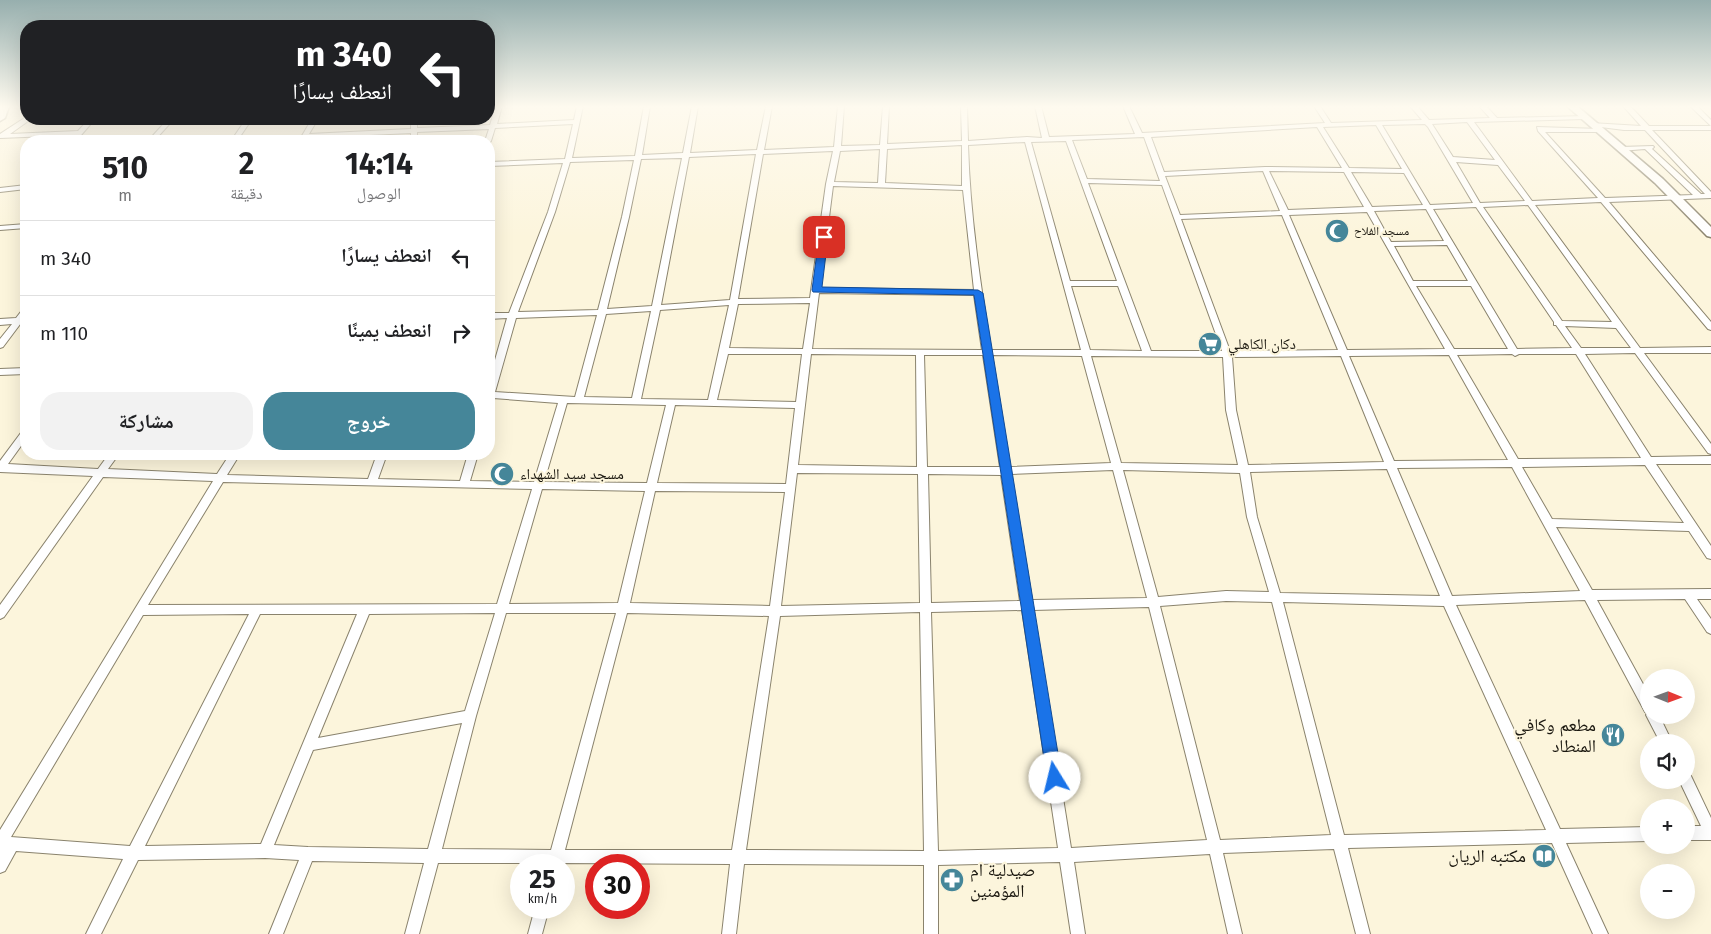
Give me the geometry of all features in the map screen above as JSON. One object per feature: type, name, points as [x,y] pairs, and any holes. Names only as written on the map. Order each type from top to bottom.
[{"type":"street","points":[[495,363],[547,228],[571,150]]},
{"type":"street","points":[[579,400],[603,312],[641,150]]},
{"type":"street","points":[[636,402],[687,150]]},
{"type":"street","points":[[495,164],[806,150]]},
{"type":"street","points":[[729,934],[738,857],[775,611],[789,488],[794,469],[807,352],[830,184],[837,150]]},
{"type":"street","points":[[882,185],[883,150]]},
{"type":"street","points":[[965,150],[966,188],[978,293],[1078,934]]},
{"type":"street","points":[[1030,150],[1155,602],[1216,846],[1235,934]]},
{"type":"street","points":[[1073,150],[1086,181],[1147,353]]},
{"type":"street","points":[[1149,150],[1227,354],[1231,410],[1252,516],[1276,597],[1363,934]]},
{"type":"street","points":[[1335,150],[1371,209],[1411,283],[1516,463],[1590,595],[1640,691]]},
{"type":"street","points":[[1394,150],[1515,353]]},
{"type":"street","points":[[1444,150],[1478,206],[1579,352],[1648,461],[1711,555]]},
{"type":"street","points":[[1491,150],[1711,450]]},
{"type":"street","points":[[1557,150],[1711,327]]},
{"type":"street","points":[[1621,150],[1659,181],[1711,234]]},
{"type":"street","points":[[1649,150],[1699,196]]},
{"type":"street","points":[[1666,150],[1711,196]]},
{"type":"street","points":[[712,403],[726,351],[760,152]]},
{"type":"street","points":[[1450,159],[1501,163]]},
{"type":"street","points":[[1086,181],[1162,179],[1265,169],[1407,171]]},
{"type":"street","points":[[1265,169],[1286,213],[1448,601],[1601,934]]},
{"type":"street","points":[[1659,181],[1680,180]]},
{"type":"street","points":[[830,184],[966,188]]},
{"type":"street","points":[[0,190],[20,188]]},
{"type":"street","points":[[1176,218],[1371,209],[1676,199],[1711,196]]},
{"type":"street","points":[[0,228],[20,226]]},
{"type":"street","points":[[1390,244],[1450,243]]},
{"type":"street","points":[[1066,283],[1122,284]]},
{"type":"street","points":[[1411,283],[1474,284]]},
{"type":"street","points":[[495,316],[656,309],[816,295],[978,293]]},
{"type":"street","points":[[0,322],[20,320]]},
{"type":"street","points":[[0,345],[20,322]]},
{"type":"street","points":[[1558,323],[1620,325]]},
{"type":"street","points":[[726,351],[1344,354],[1711,350]]},
{"type":"street","points":[[920,353],[931,858],[930,934]]},
{"type":"street","points":[[0,372],[20,370]]},
{"type":"street","points":[[495,397],[636,402],[801,404]]},
{"type":"street","points":[[412,934],[470,716],[563,400]]},
{"type":"street","points":[[557,854],[623,608],[671,402]]},
{"type":"street","points":[[0,467],[20,440]]},
{"type":"street","points":[[0,614],[4,602],[110,460]]},
{"type":"street","points":[[0,866],[4,844],[139,610],[232,460]]},
{"type":"street","points":[[372,482],[380,460]]},
{"type":"street","points":[[464,484],[471,460]]},
{"type":"street","points":[[794,469],[1005,470],[1117,466],[1244,469],[1390,464],[1711,460]]},
{"type":"street","points":[[0,467],[221,478],[464,484],[789,488]]},
{"type":"street","points":[[1549,523],[1692,527]]},
{"type":"street","points":[[1687,593],[1711,629]]},
{"type":"street","points":[[139,610],[623,608],[775,611],[1155,602],[1226,596],[1448,601],[1590,595],[1711,594]]},
{"type":"street","points":[[93,934],[257,609]]},
{"type":"street","points":[[265,851],[365,609]]},
{"type":"street","points":[[310,744],[470,716]]},
{"type":"street","points":[[1690,789],[1711,833],[1695,833]]},
{"type":"street","points":[[575,860],[738,857],[931,858],[1067,855],[1216,846],[1640,834]]},
{"type":"street","points":[[4,844],[134,853],[265,851],[308,854],[510,859]]},
{"type":"street","points":[[276,934],[308,854]]},
{"type":"street","points":[[535,934],[539,919]]},
{"type":"place","name":"مسجد الفلاح","points":[[1337,231]]},
{"type":"place","name":"دكان الكاهلي","points":[[1210,344]]},
{"type":"place","name":"مسجد سيد الشهداء","points":[[502,474]]},
{"type":"place","name":"مطعم وكافي المنطاد","points":[[1613,735]]},
{"type":"place","name":"مكتبه الريان","points":[[1544,856]]},
{"type":"place","name":"صيدلية ام المؤمنين","points":[[952,880]]},
{"type":"route","points":[[824,237],[817,290],[978,293],[1055,778]]}]
